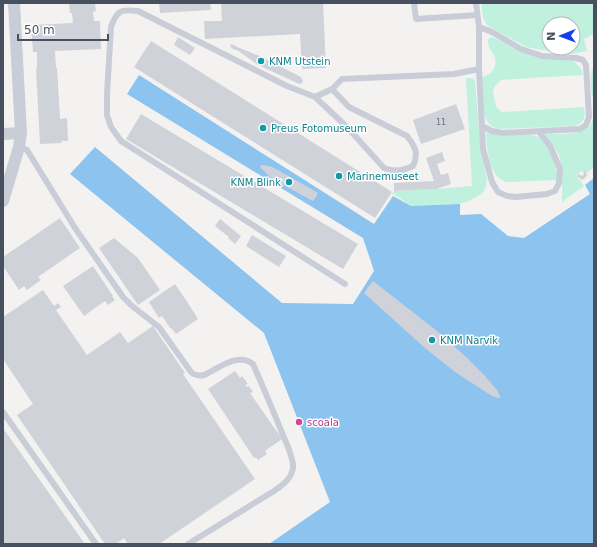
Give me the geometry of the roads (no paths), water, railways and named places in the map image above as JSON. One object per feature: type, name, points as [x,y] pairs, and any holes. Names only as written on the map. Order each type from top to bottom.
[{"type":"street","points":[[3,201],[19,147],[21,133],[14,3]]},
{"type":"street","points":[[3,134],[21,133]]},
{"type":"lane","points":[[414,3],[416,19],[477,15]]},
{"type":"lane","points":[[476,3],[483,149],[492,182],[498,192],[507,196],[516,197],[547,194],[555,191],[559,184],[560,169],[550,146],[539,132]]},
{"type":"lane","points":[[332,89],[349,107],[407,136],[412,143],[416,156],[413,166],[398,171],[384,168],[346,126],[315,97],[287,86],[138,11],[121,11],[114,17],[111,27],[107,115],[111,127],[121,141],[345,284]]},
{"type":"lane","points":[[478,27],[492,32],[521,49],[542,56],[576,58],[583,60],[586,65],[589,117],[586,125],[580,129],[502,133],[482,126]]},
{"type":"lane","points":[[315,97],[332,89],[342,78],[454,74],[479,69]]},
{"type":"lane","points":[[19,147],[27,150],[75,228],[123,297],[159,327],[191,372],[194,375],[199,376],[234,360],[241,359],[249,361],[253,364],[273,409],[288,447],[293,468],[290,476],[285,483],[274,491],[188,544]]},
{"type":"lane","points":[[3,412],[96,544]]},
{"type":"water","points":[[139,75],[374,224],[393,196],[411,206],[460,204],[460,215],[481,214],[508,236],[524,238],[590,194],[585,185],[594,178],[594,544],[269,544],[330,502],[264,333],[70,174],[95,147],[282,303],[353,304],[374,271],[363,238],[127,94]]},
{"type":"place","name":"KNM Utstein","points":[[261,61]]},
{"type":"place","name":"Preus Fotomuseum","points":[[263,128]]},
{"type":"place","name":"Marinemuseet","points":[[339,176]]},
{"type":"place","name":"KNM Blink","points":[[289,182]]},
{"type":"place","name":"KNM Narvik","points":[[432,340]]},
{"type":"place","name":"scoala","points":[[299,422]]}]
